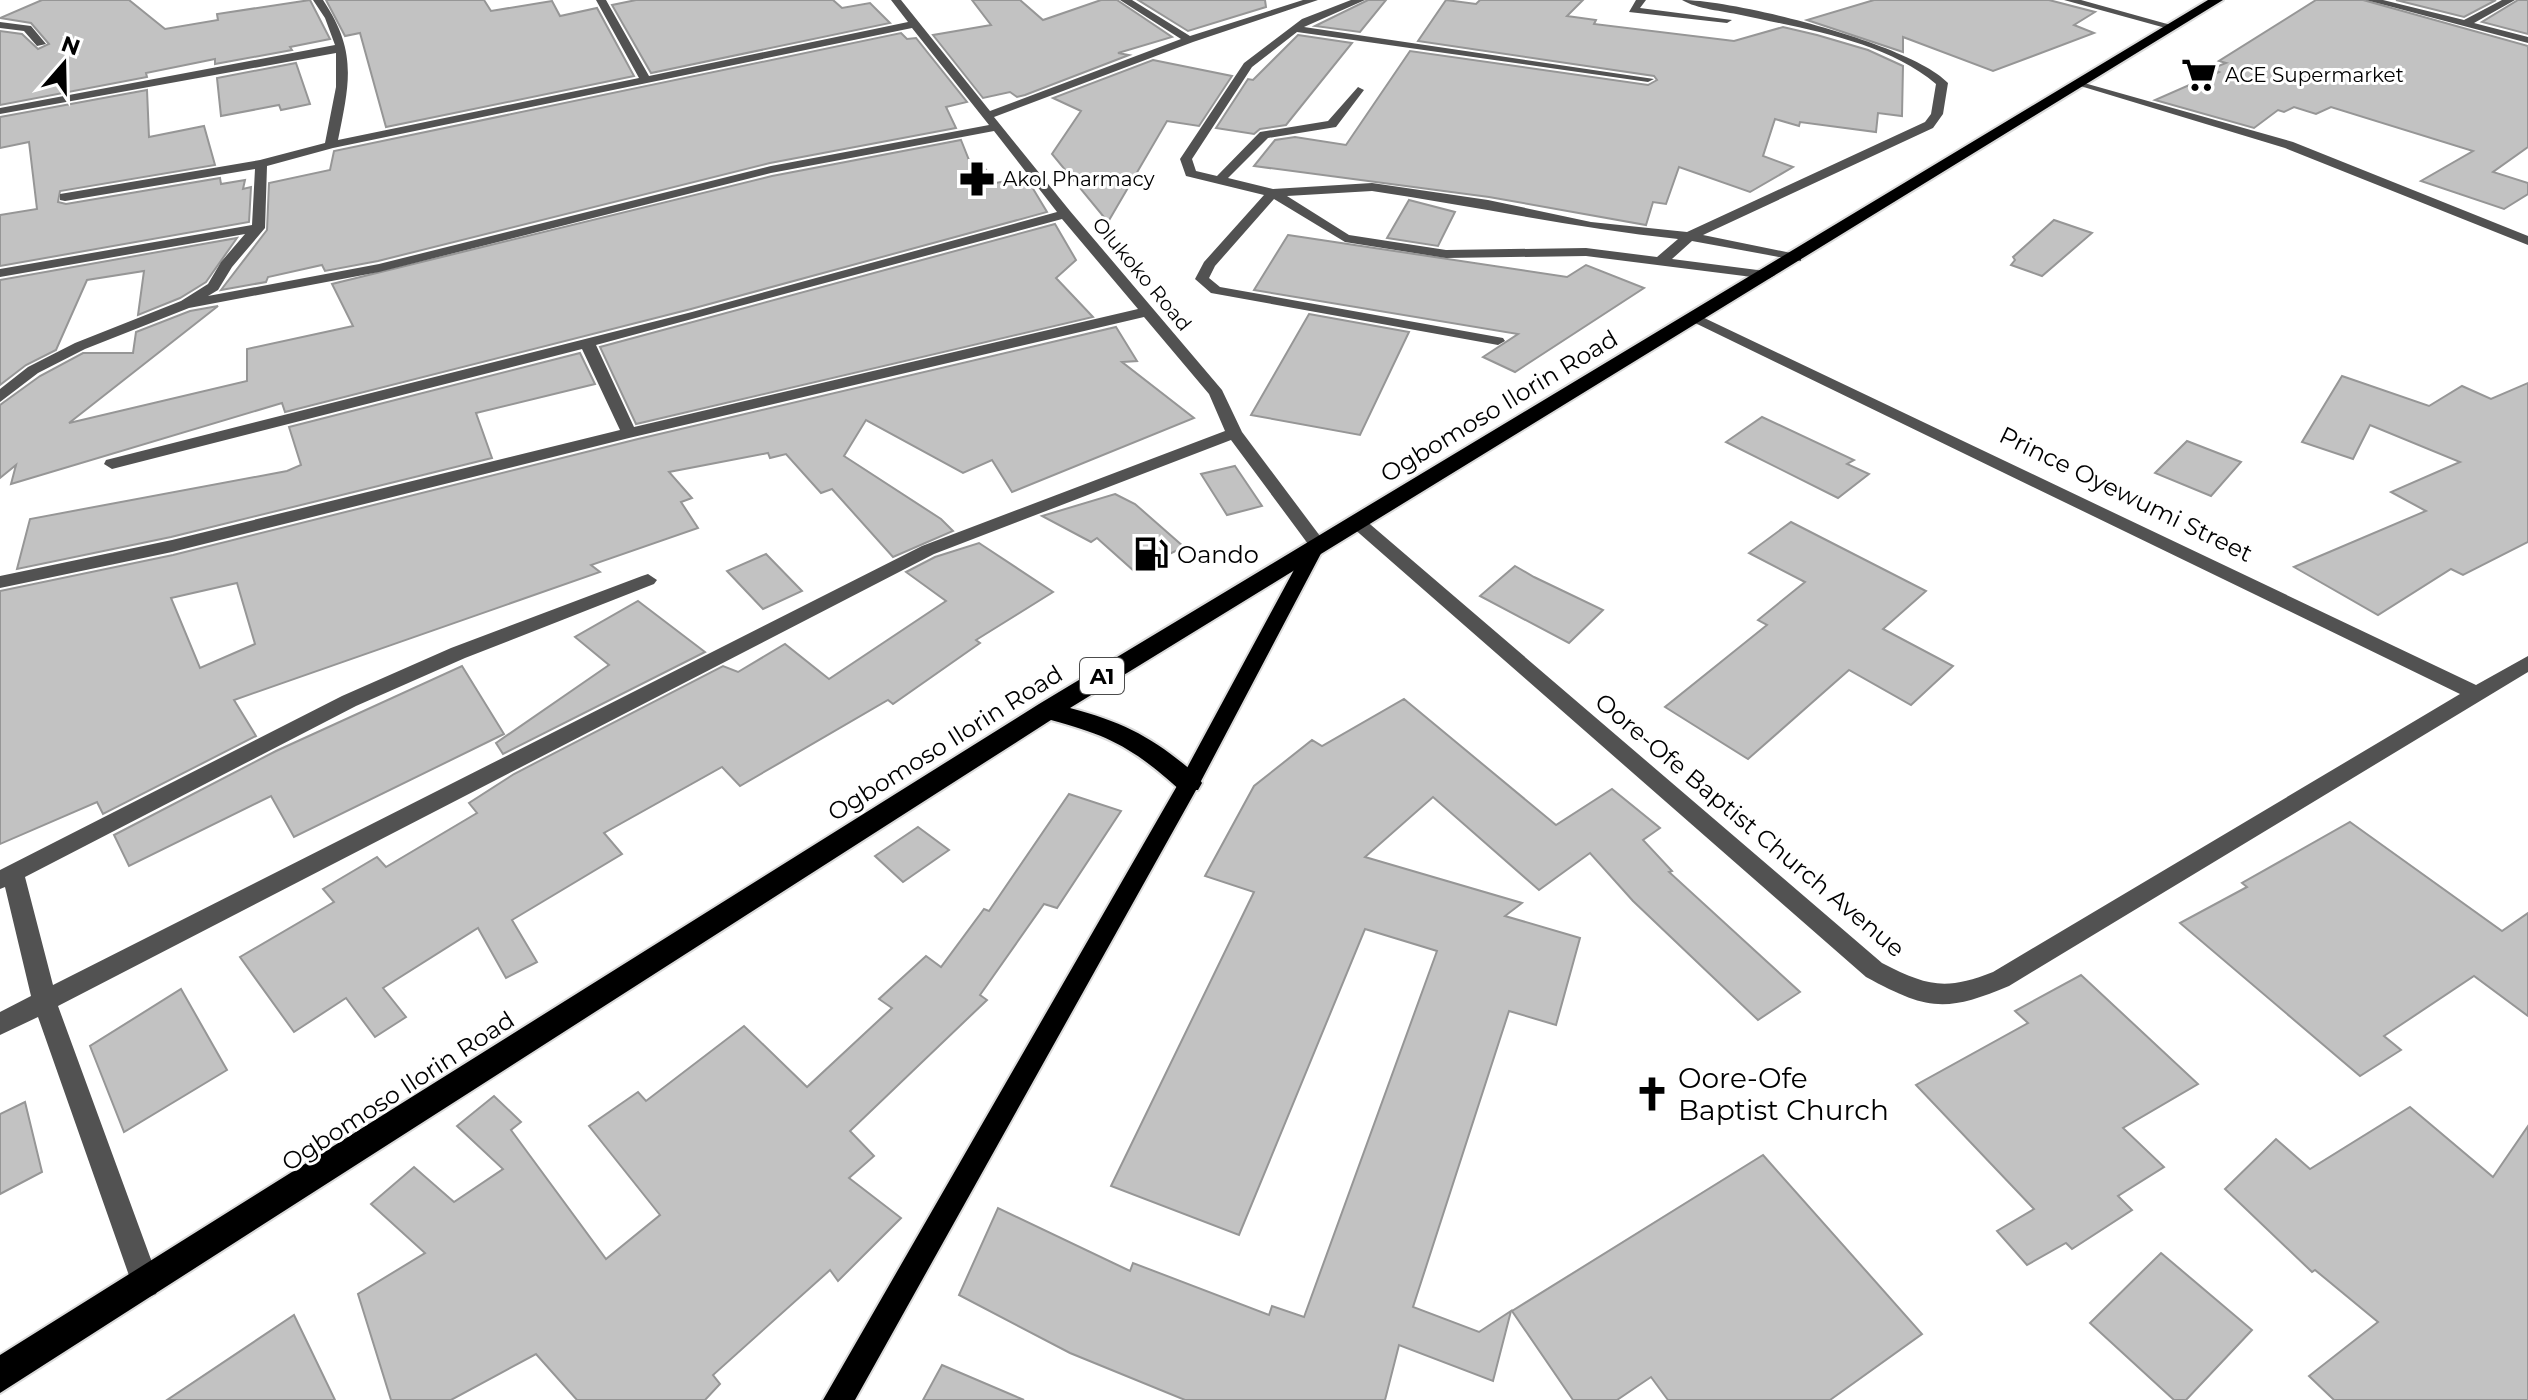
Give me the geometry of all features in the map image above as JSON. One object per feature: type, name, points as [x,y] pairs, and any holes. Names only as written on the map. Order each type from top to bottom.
[{"type":"highway","name":"Ogbomoso Ilorin Road","points":[[0,1375],[1048,710],[1317,544],[1358,523],[1698,319],[2217,0]]},
{"type":"highway","points":[[1048,710],[1098,724],[1148,747],[1189,783]]},
{"type":"main road","points":[[838,1400],[1189,783],[1317,544]]},
{"type":"street","points":[[318,0],[335,22],[343,47],[343,83],[331,145]]},
{"type":"street","points":[[601,0],[646,80]]},
{"type":"street","name":"Olukoko Road","points":[[896,0],[1065,214],[1150,311],[1216,393],[1234,433],[1317,544]]},
{"type":"street","points":[[1125,0],[1189,40]]},
{"type":"street","points":[[989,115],[1189,40],[1313,0]]},
{"type":"street","points":[[1360,0],[1306,21],[1237,77],[1186,159],[1190,173],[1273,193],[1372,187],[1488,204],[1591,226],[1689,236],[1796,258]]},
{"type":"street","points":[[1641,0],[1633,10],[1788,24]]},
{"type":"street","points":[[1662,260],[1689,236],[1929,125],[1937,114],[1942,83],[1934,71],[1911,60],[1788,24],[1687,0]]},
{"type":"street","points":[[2069,0],[2173,27]]},
{"type":"street","points":[[2371,0],[2528,40]]},
{"type":"street","points":[[2465,24],[2510,0]]},
{"type":"street","points":[[65,197],[261,164],[331,145],[915,24]]},
{"type":"street","points":[[0,25],[27,28],[41,44]]},
{"type":"street","points":[[1295,29],[1648,79]]},
{"type":"street","points":[[0,111],[343,47]]},
{"type":"street","points":[[2081,83],[2265,137],[2528,241]]},
{"type":"street","points":[[1218,182],[1264,135],[1332,124],[1358,90]]},
{"type":"street","points":[[186,304],[281,291],[367,273],[710,183],[846,153],[999,127]]},
{"type":"street","points":[[0,397],[33,370],[80,346],[186,304],[213,287],[226,265],[258,228],[261,164]]},
{"type":"street","points":[[1273,193],[1345,238],[1446,254],[1586,252],[1768,275]]},
{"type":"street","points":[[1273,193],[1209,265],[1202,279],[1216,290],[1498,341]]},
{"type":"street","points":[[112,464],[587,343],[1065,214]]},
{"type":"street","points":[[1586,252],[1591,226]]},
{"type":"street","points":[[0,273],[258,228]]},
{"type":"street","points":[[0,582],[172,546],[629,433],[1150,311]]},
{"type":"street","name":"Prince Oyewumi Street","points":[[1698,319],[2475,693]]},
{"type":"street","points":[[587,343],[629,433]]},
{"type":"street","points":[[0,1024],[928,550],[1234,433]]},
{"type":"street","name":"Oore-Ofe Baptist Church Avenue","points":[[1358,523],[1874,970],[1922,996],[1967,993],[2001,979],[2475,693]]},
{"type":"street","points":[[146,1284],[45,1003],[7,877],[349,701],[458,653],[648,580]]},
{"type":"street","points":[[2475,693],[2528,663]]},
{"type":"building","points":[[42,0],[129,0],[165,29],[218,20],[217,14],[310,0],[330,39],[290,47],[292,50],[215,64],[215,59],[146,73],[147,77],[0,105],[0,31],[22,34],[38,49],[49,44],[31,23],[0,18]]},
{"type":"building","points":[[326,0],[484,0],[491,11],[552,1],[560,16],[597,8],[634,76],[386,127],[360,33],[345,36]]},
{"type":"building","points":[[636,0],[833,0],[842,8],[870,3],[890,23],[651,73],[612,5]]},
{"type":"building","points":[[972,0],[1020,0],[1043,20],[1101,0],[1117,0],[1172,37],[1118,53],[1129,55],[1025,95],[1017,97],[1010,92],[983,98],[933,35],[991,25]]},
{"type":"building","points":[[1138,0],[1265,0],[1266,7],[1188,31]]},
{"type":"building","points":[[1368,0],[1386,0],[1360,32],[1315,26]]},
{"type":"building","points":[[1446,0],[1476,4],[1480,0],[1583,0],[1567,16],[1596,20],[1594,24],[1734,41],[1783,27],[1817,35],[1868,50],[1903,66],[1902,116],[1878,113],[1876,132],[1800,122],[1799,126],[1775,119],[1763,156],[1793,167],[1750,192],[1679,167],[1666,204],[1653,202],[1646,225],[1489,197],[1254,166],[1275,140],[1295,137],[1346,145],[1410,51],[1648,85],[1657,80],[1654,76],[1418,41]]},
{"type":"building","points":[[1874,0],[2049,0],[2095,12],[2074,25],[2094,33],[1993,71],[1903,37],[1903,52],[1807,20]]},
{"type":"building","points":[[2316,0],[2363,0],[2528,46],[2528,147],[2493,172],[2528,183],[2528,194],[2504,209],[2421,181],[2473,151],[2331,107],[2316,114],[2294,107],[2284,112],[2278,110],[2254,128],[2155,100],[2219,72],[2211,69],[2226,63],[2219,61]]},
{"type":"building","points":[[2396,0],[2496,0],[2464,17]]},
{"type":"building","points":[[2518,0],[2528,0],[2528,34],[2482,22]]},
{"type":"building","points":[[901,33],[907,39],[916,38],[967,102],[946,107],[956,128],[770,163],[378,261],[325,271],[322,265],[268,277],[266,282],[221,290],[267,230],[269,183],[330,170],[334,151]]},
{"type":"building","points":[[1298,35],[1352,43],[1286,125],[1260,129],[1254,134],[1216,128],[1248,79],[1253,80]]},
{"type":"building","points":[[1153,60],[1232,76],[1199,126],[1167,121],[1108,222],[1052,154],[1081,111],[1053,98]]},
{"type":"building","points":[[296,63],[310,104],[281,110],[279,105],[221,116],[217,78]]},
{"type":"building","points":[[147,90],[149,137],[204,126],[215,165],[60,191],[58,202],[66,204],[220,178],[221,184],[245,180],[243,189],[251,187],[249,222],[0,266],[0,215],[37,209],[29,142],[0,148],[0,117]]},
{"type":"building","points":[[961,140],[971,165],[981,163],[996,183],[1026,177],[1047,212],[691,309],[285,412],[282,403],[11,484],[16,465],[0,478],[0,405],[40,376],[83,353],[133,353],[136,332],[190,311],[218,306],[69,423],[247,381],[247,349],[353,326],[332,284],[772,176]]},
{"type":"building","points":[[1409,200],[1455,212],[1438,246],[1387,238]]},
{"type":"building","points":[[2054,220],[2092,233],[2042,276],[2011,265],[2015,260],[2013,257]]},
{"type":"building","points":[[1055,224],[1076,260],[1056,278],[1093,317],[636,424],[600,347]]},
{"type":"building","points":[[1288,235],[1567,277],[1586,265],[1644,288],[1515,372],[1483,357],[1518,334],[1254,290]]},
{"type":"building","points":[[237,238],[206,282],[180,298],[138,315],[144,271],[87,280],[56,350],[26,365],[0,385],[0,280]]},
{"type":"building","points":[[1309,314],[1409,332],[1360,435],[1251,415]]},
{"type":"building","points":[[1116,327],[1137,361],[1122,362],[1194,418],[1012,492],[992,460],[963,473],[866,420],[844,456],[941,519],[953,531],[893,557],[832,489],[821,493],[786,454],[770,458],[768,453],[669,472],[692,498],[681,502],[698,528],[591,565],[600,572],[234,700],[256,736],[103,814],[97,802],[0,844],[0,591],[173,555],[638,439]],"holes":[[[237,583],[255,644],[200,668],[171,598]]]},
{"type":"building","points":[[580,353],[595,384],[476,413],[492,458],[171,537],[17,569],[30,519],[287,471],[301,465],[289,427]]},
{"type":"building","points":[[2342,376],[2429,406],[2462,386],[2491,399],[2528,383],[2528,542],[2463,575],[2451,569],[2378,615],[2294,567],[2426,511],[2391,492],[2460,462],[2370,425],[2353,459],[2302,442]]},
{"type":"building","points":[[1762,417],[1854,460],[1847,464],[1869,474],[1838,498],[1726,442]]},
{"type":"building","points":[[2187,441],[2241,462],[2211,496],[2155,473]]},
{"type":"building","points":[[1235,466],[1262,506],[1227,515],[1201,474]]},
{"type":"building","points":[[1115,494],[1135,504],[1184,547],[1134,571],[1097,538],[1091,542],[1042,516]]},
{"type":"building","points":[[1791,522],[1926,591],[1883,629],[1953,666],[1911,705],[1849,670],[1748,759],[1665,707],[1767,625],[1758,620],[1805,582],[1749,553]]},
{"type":"building","points":[[979,543],[1053,592],[976,640],[980,643],[893,704],[888,700],[740,786],[722,767],[604,833],[622,854],[512,920],[537,962],[506,978],[478,928],[383,988],[406,1017],[375,1037],[346,998],[294,1032],[240,957],[334,902],[323,889],[377,857],[386,867],[477,813],[469,803],[514,774],[723,666],[738,672],[785,644],[829,679],[946,601],[906,572],[935,557]]},
{"type":"building","points":[[766,554],[802,591],[763,609],[727,571]]},
{"type":"building","points":[[1515,566],[1603,610],[1569,643],[1480,596]]},
{"type":"building","points":[[638,601],[705,652],[503,754],[496,743],[609,665],[575,637]]},
{"type":"building","points":[[462,666],[504,734],[294,837],[271,796],[129,866],[114,835],[276,751]]},
{"type":"building","points":[[1404,699],[1556,825],[1612,789],[1660,828],[1643,840],[1672,871],[1669,872],[1800,992],[1758,1020],[1633,901],[1590,853],[1539,890],[1433,797],[1365,857],[1522,903],[1505,916],[1580,938],[1556,1025],[1509,1011],[1413,1307],[1479,1332],[1511,1311],[1493,1381],[1399,1345],[1385,1400],[1185,1400],[1070,1353],[959,1295],[998,1208],[1130,1271],[1133,1263],[1269,1315],[1272,1306],[1304,1317],[1437,951],[1365,929],[1239,1235],[1111,1186],[1254,892],[1205,876],[1254,786],[1312,740],[1322,746]]},
{"type":"building","points":[[1069,794],[1121,811],[1057,908],[1044,904],[980,995],[987,1000],[850,1131],[874,1156],[849,1178],[901,1218],[838,1281],[830,1270],[713,1375],[720,1384],[705,1400],[577,1400],[536,1354],[451,1400],[391,1400],[358,1294],[425,1253],[371,1204],[414,1167],[454,1202],[503,1169],[457,1126],[494,1096],[521,1122],[511,1130],[606,1259],[660,1215],[589,1126],[638,1092],[646,1101],[744,1026],[807,1087],[892,1008],[879,999],[926,956],[941,967],[984,909],[989,911]]},
{"type":"building","points":[[2350,822],[2502,931],[2528,913],[2528,1016],[2474,976],[2384,1036],[2401,1050],[2360,1076],[2180,923],[2247,887],[2242,883]]},
{"type":"building","points":[[918,827],[949,850],[903,882],[875,856]]},
{"type":"building","points":[[2081,975],[2198,1084],[2123,1128],[2164,1167],[2118,1196],[2132,1210],[2072,1249],[2066,1243],[2027,1265],[1997,1231],[2034,1209],[1916,1085],[2028,1023],[2015,1011]]},
{"type":"building","points":[[181,989],[227,1070],[124,1132],[90,1046]]},
{"type":"building","points":[[25,1102],[42,1172],[0,1194],[0,1114]]},
{"type":"building","points":[[2410,1107],[2493,1177],[2528,1126],[2528,1400],[2334,1400],[2309,1376],[2378,1322],[2315,1270],[2312,1272],[2225,1189],[2276,1139],[2310,1169]]},
{"type":"building","points":[[1763,1155],[1922,1334],[1830,1400],[1668,1400],[1651,1377],[1617,1400],[1573,1400],[1512,1311]]},
{"type":"building","points":[[2161,1253],[2252,1330],[2186,1400],[2174,1400],[2090,1323]]},
{"type":"building","points":[[294,1315],[335,1400],[167,1400]]},
{"type":"building","points":[[942,1365],[1024,1400],[923,1400]]},
{"type":"place","name":"ACE Supermarket","points":[[2199,75]]},
{"type":"place","name":"Akol Pharmacy","points":[[977,179]]},
{"type":"place","name":"Oando","points":[[1151,554]]},
{"type":"place","name":"Oore-Ofe Baptist Church","points":[[1652,1094]]}]
